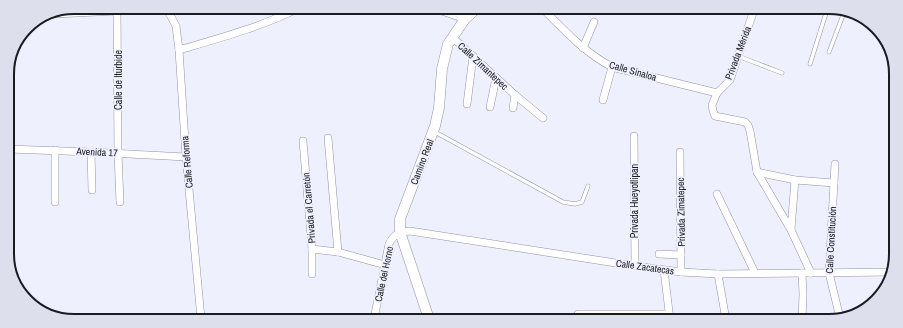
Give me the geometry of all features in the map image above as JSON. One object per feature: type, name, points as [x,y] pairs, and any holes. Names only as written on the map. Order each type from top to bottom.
[{"type":"main road","name":"Camino Real","points":[[427,314],[400,232],[400,219],[434,132],[439,108],[442,69],[448,44],[465,19],[470,14]]},
{"type":"street","name":"Calle de Iturbide","points":[[117,14],[118,153],[120,202]]},
{"type":"street","name":"Calle Reforma","points":[[170,14],[176,26],[179,50],[186,157],[201,314]]},
{"type":"street","points":[[179,50],[234,34],[287,14]]},
{"type":"street","points":[[450,14],[465,19]]},
{"type":"street","name":"Calle Sinaloa","points":[[548,14],[596,59],[612,67],[717,94]]},
{"type":"street","name":"Privada Mérida","points":[[717,94],[730,80],[753,14]]},
{"type":"street","points":[[583,48],[594,22]]},
{"type":"street","name":"Calle Zimantepec","points":[[452,37],[515,95],[543,118]]},
{"type":"street","points":[[467,104],[473,56]]},
{"type":"street","points":[[603,100],[612,67]]},
{"type":"street","points":[[490,107],[496,78]]},
{"type":"street","points":[[717,94],[712,105],[715,116],[745,122],[748,125],[756,172],[792,230],[812,273]]},
{"type":"street","points":[[513,108],[515,95]]},
{"type":"street","name":"Privada Hueyotlipan","points":[[634,136],[635,266]]},
{"type":"street","points":[[328,138],[338,252]]},
{"type":"street","name":"Privada el Carretón","points":[[303,142],[312,249],[312,274]]},
{"type":"street","name":"Avenida 17","points":[[14,149],[186,157]]},
{"type":"street","points":[[55,150],[55,202]]},
{"type":"street","points":[[91,152],[92,190]]},
{"type":"street","name":"Privada Zimatepec","points":[[680,152],[681,272]]},
{"type":"street","name":"Calle Constitución","points":[[835,164],[829,273],[839,313]]},
{"type":"street","points":[[756,172],[795,180],[834,183]]},
{"type":"street","points":[[792,230],[795,180]]},
{"type":"street","points":[[717,194],[755,274]]},
{"type":"street","name":"Calle Zacatecas","points":[[400,232],[410,231],[681,272],[718,274],[886,272]]},
{"type":"street","name":"Calle del Horno","points":[[375,314],[389,244],[393,236],[400,232]]},
{"type":"street","points":[[312,249],[338,252],[385,265]]},
{"type":"street","points":[[659,254],[681,255]]},
{"type":"street","points":[[664,270],[669,314]]},
{"type":"street","points":[[802,273],[802,314]]},
{"type":"street","points":[[718,274],[725,314]]},
{"type":"lane","points":[[810,64],[826,14]]},
{"type":"lane","points":[[830,52],[843,16]]},
{"type":"lane","points":[[738,56],[782,73]]},
{"type":"lane","points":[[434,132],[563,202],[575,204],[582,202],[588,186]]}]
